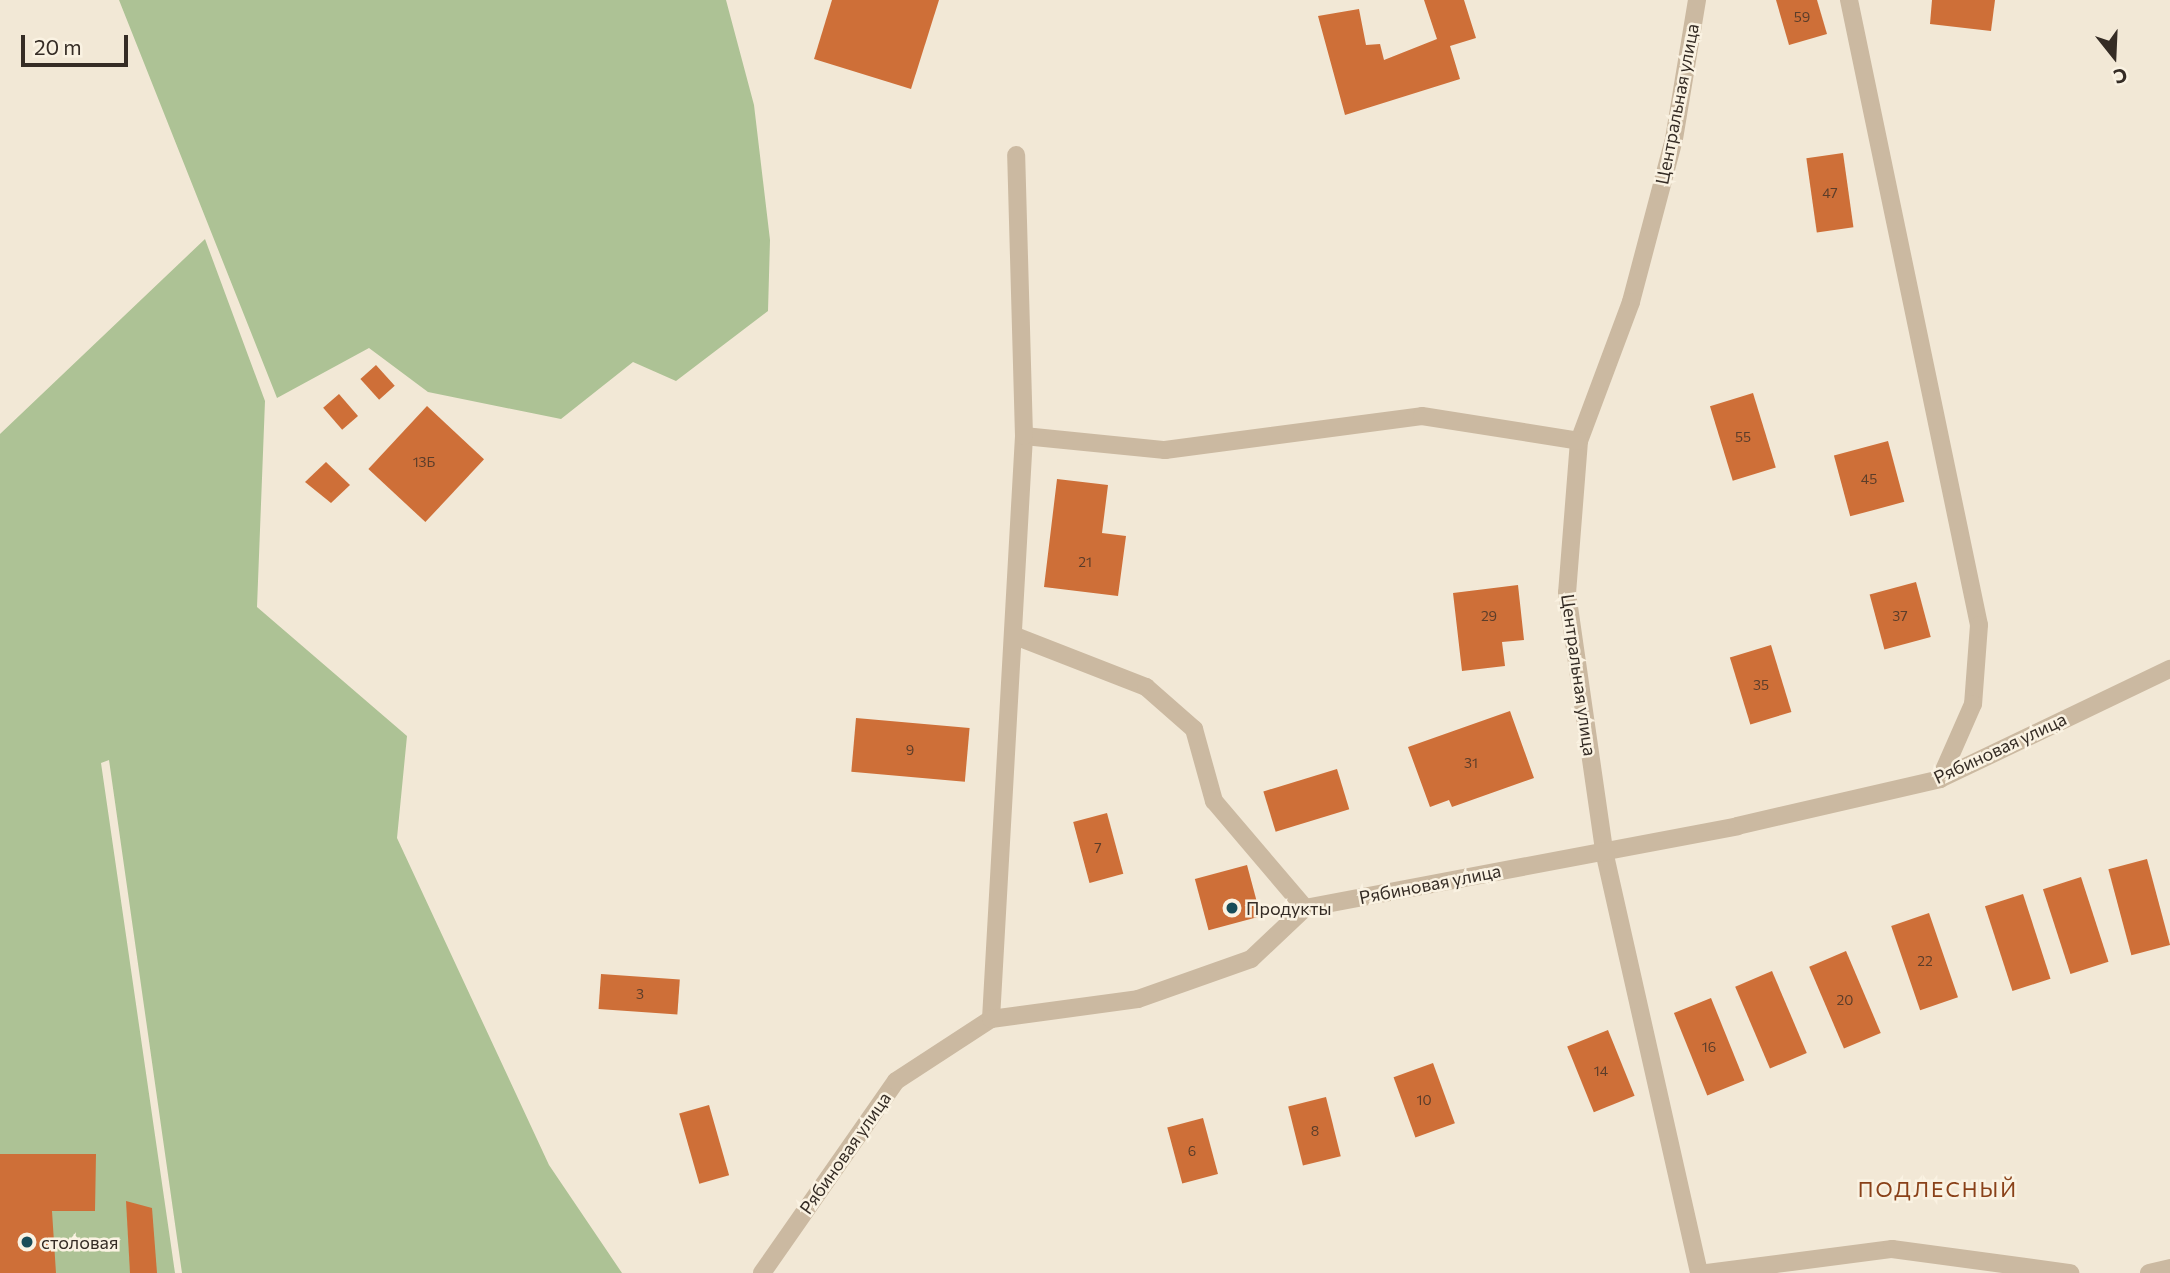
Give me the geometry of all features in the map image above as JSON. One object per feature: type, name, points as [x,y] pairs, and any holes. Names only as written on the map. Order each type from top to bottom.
[{"type":"street","name":"Центральная улица","points":[[1697,0],[1674,139],[1631,302],[1579,441],[1567,593],[1604,851],[1699,1273]]},
{"type":"street","points":[[1849,0],[1979,625],[1973,704],[1940,779]]},
{"type":"street","points":[[991,1019],[1015,636],[1024,436],[1016,155]]},
{"type":"street","points":[[1024,436],[1165,450],[1422,416],[1579,441]]},
{"type":"street","points":[[1015,636],[1146,687],[1194,729],[1214,801],[1305,908]]},
{"type":"street","name":"Рябиновая улица","points":[[762,1273],[896,1081],[991,1019],[1138,999],[1251,959],[1305,908],[1604,851],[1940,779],[2170,669]]},
{"type":"street","points":[[1707,1273],[1892,1249],[2070,1273]]},
{"type":"street","points":[[2149,1273],[2170,1268]]},
{"type":"green space","points":[[119,0],[726,0],[754,105],[770,240],[768,311],[676,381],[633,362],[561,419],[428,392],[369,348],[277,398]]},
{"type":"green space","points":[[205,239],[265,401],[257,607],[407,736],[397,838],[549,1165],[622,1273],[182,1273],[109,760],[101,763],[175,1273],[0,1273],[0,434]]},
{"type":"building","points":[[832,0],[939,0],[911,89],[814,59]]},
{"type":"building","points":[[1424,0],[1464,0],[1476,38],[1450,46],[1460,79],[1345,115],[1318,16],[1359,9],[1366,45],[1380,44],[1384,60],[1437,39]]},
{"type":"building","points":[[1776,0],[1817,0],[1827,34],[1789,45]]},
{"type":"building","points":[[1932,0],[1995,0],[1991,31],[1930,24]]},
{"type":"building","points":[[1843,153],[1853,227],[1817,232],[1806,158]]},
{"type":"building","points":[[376,365],[395,386],[379,400],[360,379]]},
{"type":"building","points":[[1753,393],[1776,468],[1733,481],[1710,406]]},
{"type":"building","points":[[339,394],[358,416],[342,430],[323,408]]},
{"type":"building","points":[[427,406],[484,459],[425,522],[368,469]]},
{"type":"building","points":[[1888,441],[1904,502],[1850,516],[1834,455]]},
{"type":"building","points":[[326,462],[350,485],[331,503],[305,482]]},
{"type":"building","points":[[1057,479],[1108,485],[1102,533],[1126,536],[1118,596],[1044,587]]},
{"type":"building","points":[[1916,582],[1931,637],[1884,649],[1870,594]]},
{"type":"building","points":[[1518,585],[1524,640],[1502,642],[1505,666],[1462,671],[1453,593]]},
{"type":"building","points":[[1771,645],[1791,712],[1750,725],[1730,658]]},
{"type":"building","points":[[1510,711],[1534,778],[1452,807],[1449,800],[1430,807],[1408,747]]},
{"type":"building","points":[[856,718],[970,728],[965,782],[851,772]]},
{"type":"building","points":[[1337,769],[1349,809],[1276,832],[1263,792]]},
{"type":"building","points":[[1107,813],[1123,874],[1089,883],[1073,822]]},
{"type":"building","points":[[2147,859],[2170,945],[2131,955],[2108,869]]},
{"type":"building","points":[[1247,865],[1261,916],[1209,930],[1195,879]]},
{"type":"building","points":[[2081,877],[2109,962],[2070,974],[2043,889]]},
{"type":"building","points":[[2023,894],[2051,979],[2012,991],[1985,906]]},
{"type":"building","points":[[1929,913],[1958,997],[1920,1010],[1891,926]]},
{"type":"building","points":[[1846,951],[1881,1033],[1844,1049],[1809,967]]},
{"type":"building","points":[[1772,971],[1807,1053],[1770,1069],[1735,987]]},
{"type":"building","points":[[601,974],[680,980],[677,1014],[599,1009]]},
{"type":"building","points":[[1711,998],[1744,1081],[1707,1096],[1674,1013]]},
{"type":"building","points":[[1608,1030],[1635,1096],[1594,1112],[1567,1046]]},
{"type":"building","points":[[1433,1063],[1455,1123],[1415,1138],[1394,1077]]},
{"type":"building","points":[[1326,1097],[1341,1156],[1303,1166],[1288,1106]]},
{"type":"building","points":[[709,1105],[729,1175],[699,1184],[679,1114]]},
{"type":"building","points":[[1203,1118],[1218,1174],[1182,1184],[1167,1128]]},
{"type":"building","name":"столовая","points":[[0,1154],[96,1154],[95,1211],[52,1211],[56,1273],[0,1273]]},
{"type":"building","points":[[126,1201],[152,1208],[157,1273],[130,1273]]},
{"type":"place","name":"Продукты","points":[[1232,908]]},
{"type":"place","name":"столовая","points":[[27,1242]]},
{"type":"district","name":"ПОДЛЕСНЫЙ","points":[[1938,1189]]}]
